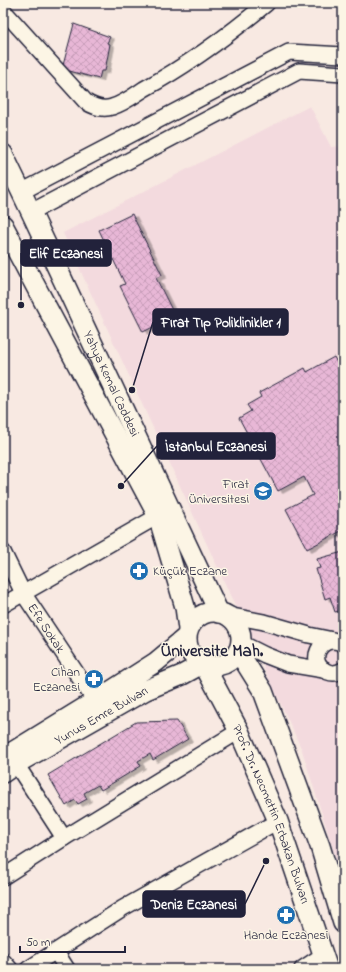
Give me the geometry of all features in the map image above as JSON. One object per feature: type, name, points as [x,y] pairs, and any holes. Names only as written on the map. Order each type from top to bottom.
[{"type":"main road","name":"Yahya Kemal Caddesi","points":[[3,154],[223,614]]},
{"type":"main road","name":"Yahya Kemal Caddesi","points":[[3,225],[158,516],[185,607],[187,633]]},
{"type":"main road","points":[[212,612],[223,614],[234,620],[241,635],[240,647],[234,658],[228,663],[220,666],[212,666],[196,661],[187,646],[187,633],[192,622],[197,617],[204,614],[212,612]]},
{"type":"main road","name":"Yunus Emre Bulvarı","points":[[7,765],[95,701],[156,662],[187,633]]},
{"type":"main road","points":[[240,647],[263,691],[320,846],[343,924]]},
{"type":"main road","name":"Yunus Emre Bulvarı","points":[[7,765],[146,690],[182,675],[203,664]]},
{"type":"main road","name":"Prof. Dr. Necmettin Erbakan Bulvarı","points":[[203,664],[239,731],[278,821],[326,962]]},
{"type":"street","points":[[3,10],[86,102],[96,107],[107,108],[124,101],[154,84],[226,36],[267,3]]},
{"type":"street","points":[[21,192],[289,52],[343,55]]},
{"type":"street","points":[[31,212],[299,71],[343,74]]},
{"type":"street","points":[[3,605],[158,516]]},
{"type":"street","name":"Efe Sokak","points":[[3,552],[24,593],[95,701]]},
{"type":"street","points":[[223,614],[264,622],[338,642]]},
{"type":"street","points":[[338,642],[327,641],[322,645],[318,650],[317,661],[320,666],[329,673],[342,671]]},
{"type":"street","points":[[240,647],[288,664],[324,670]]},
{"type":"street","points":[[3,877],[239,731]]},
{"type":"street","points":[[7,765],[64,838]]},
{"type":"street","points":[[28,969],[123,908],[278,821]]},
{"type":"street","points":[[56,952],[67,969]]},
{"type":"street","points":[[3,961],[10,969]]},
{"type":"street","points":[[302,969],[326,962]]},
{"type":"shaded area","name":"Fırat Üniversitesi","points":[[310,106],[331,147],[343,146],[343,881],[302,750],[63,233]]},
{"type":"building","points":[[74,24],[110,37],[107,43],[110,44],[105,71],[101,71],[99,79],[62,69]]},
{"type":"building","points":[[132,214],[162,275],[156,278],[175,316],[143,332],[120,286],[125,284],[99,230]]},
{"type":"building","points":[[334,357],[343,374],[343,530],[307,549],[286,509],[313,495],[304,477],[278,491],[239,418],[251,411],[247,405],[261,397],[259,393],[305,368],[307,372]]},
{"type":"building","points":[[343,552],[343,610],[335,612],[330,597],[325,599],[316,569],[320,568],[317,559]]},
{"type":"building","points":[[177,721],[188,739],[153,760],[150,754],[138,761],[141,766],[101,790],[98,785],[84,793],[87,799],[78,804],[75,800],[66,806],[48,775],[136,722]]},
{"type":"place","name":"Elif Eczanesi","points":[[21,305]]},
{"type":"place","name":"Fırat Tıp Poliklinikler 1","points":[[132,390]]},
{"type":"place","name":"İstanbul Eczanesi","points":[[121,486]]},
{"type":"place","name":"Fırat Üniversitesi","points":[[263,491]]},
{"type":"place","name":"Küçük Eczane","points":[[139,571]]},
{"type":"place","name":"Cihan Eczanesi","points":[[94,679]]},
{"type":"place","name":"Deniz Eczanesi","points":[[266,861]]},
{"type":"place","name":"Hande Eczanesi","points":[[286,915]]},
{"type":"district","name":"Üniversite Mah.","points":[[212,651]]}]
